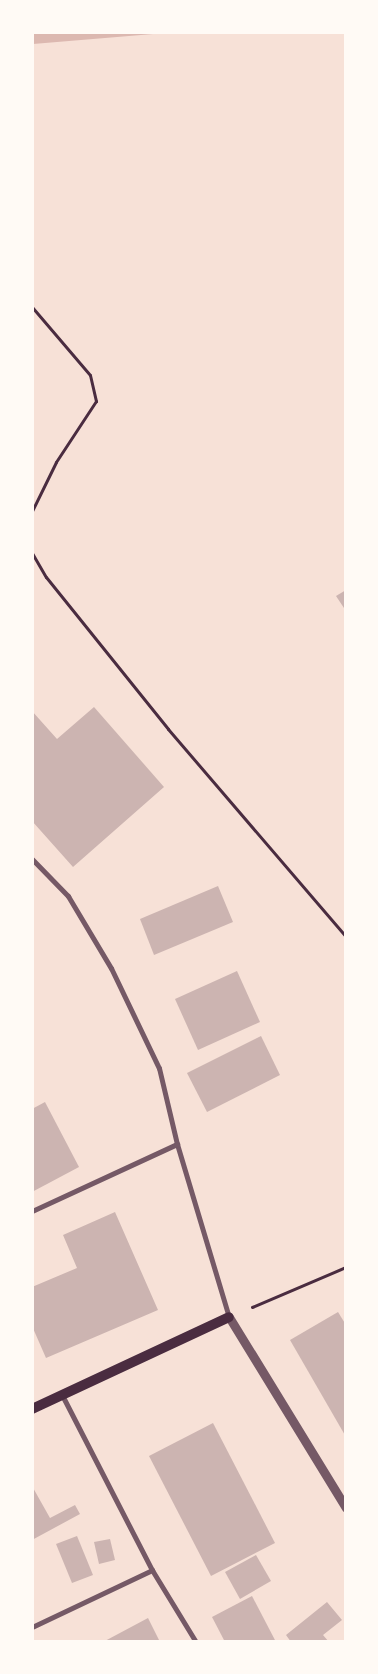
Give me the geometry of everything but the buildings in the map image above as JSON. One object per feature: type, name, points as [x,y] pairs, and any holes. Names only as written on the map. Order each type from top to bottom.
[{"type":"main road","points":[[32,1409],[229,1317]]},
{"type":"street","points":[[32,859],[68,896],[111,968],[159,1068],[177,1144],[229,1317],[346,1508]]},
{"type":"street","points":[[32,1211],[177,1144]]},
{"type":"street","points":[[62,1395],[152,1570],[196,1642]]},
{"type":"street","points":[[32,1627],[152,1570]]},
{"type":"path","points":[[32,306],[90,375],[96,402],[56,462],[32,511]]},
{"type":"path","points":[[32,553],[46,577],[168,729],[346,937]]},
{"type":"path","points":[[229,1317],[346,1267]]},
{"type":"shaded area","points":[[33,32],[165,32],[165,33],[33,44]]}]
